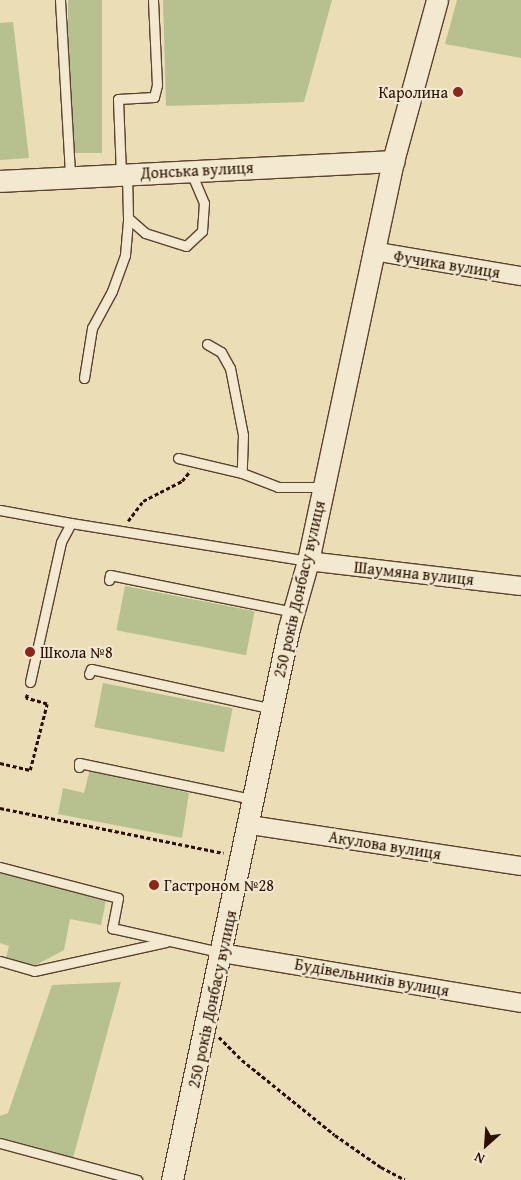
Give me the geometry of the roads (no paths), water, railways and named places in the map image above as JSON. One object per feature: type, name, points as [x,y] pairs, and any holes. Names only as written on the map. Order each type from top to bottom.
[{"type":"street","name":"250 років Донбасу вулиця","points":[[172,1180],[250,825],[293,612],[308,561],[393,161],[437,0]]},
{"type":"street","name":"Донська вулиця","points":[[0,181],[393,161]]},
{"type":"street","name":"Фучика вулиця","points":[[373,251],[521,276]]},
{"type":"street","name":"Шаумяна вулиця","points":[[308,561],[521,586]]},
{"type":"street","name":"Акулова вулиця","points":[[250,825],[521,866]]},
{"type":"street","name":"Будівельників вулиця","points":[[222,953],[521,1004]]},
{"type":"lane","points":[[60,0],[70,176]]},
{"type":"lane","points":[[84,378],[92,328],[112,291],[124,255],[128,218],[118,99],[154,97],[157,84],[153,0]]},
{"type":"lane","points":[[128,218],[145,233],[186,246],[202,231],[204,203],[190,170]]},
{"type":"lane","points":[[207,344],[221,352],[230,368],[243,435],[242,473]]},
{"type":"lane","points":[[178,458],[242,473],[278,487],[322,488]]},
{"type":"lane","points":[[0,510],[71,522],[120,533],[308,561]]},
{"type":"lane","points":[[30,682],[61,542],[71,522]]},
{"type":"lane","points":[[109,580],[110,575],[293,612]]},
{"type":"lane","points":[[90,674],[90,669],[273,709]]},
{"type":"lane","points":[[79,767],[79,763],[255,800]]},
{"type":"lane","points":[[0,867],[118,898],[112,928],[222,953]]},
{"type":"lane","points":[[0,961],[34,971],[168,941]]},
{"type":"lane","points":[[0,1143],[136,1180]]},
{"type":"place","name":"Каролина","points":[[458,92]]},
{"type":"place","name":"Школа №8","points":[[30,652]]},
{"type":"place","name":"Гастроном №28","points":[[154,885]]}]
